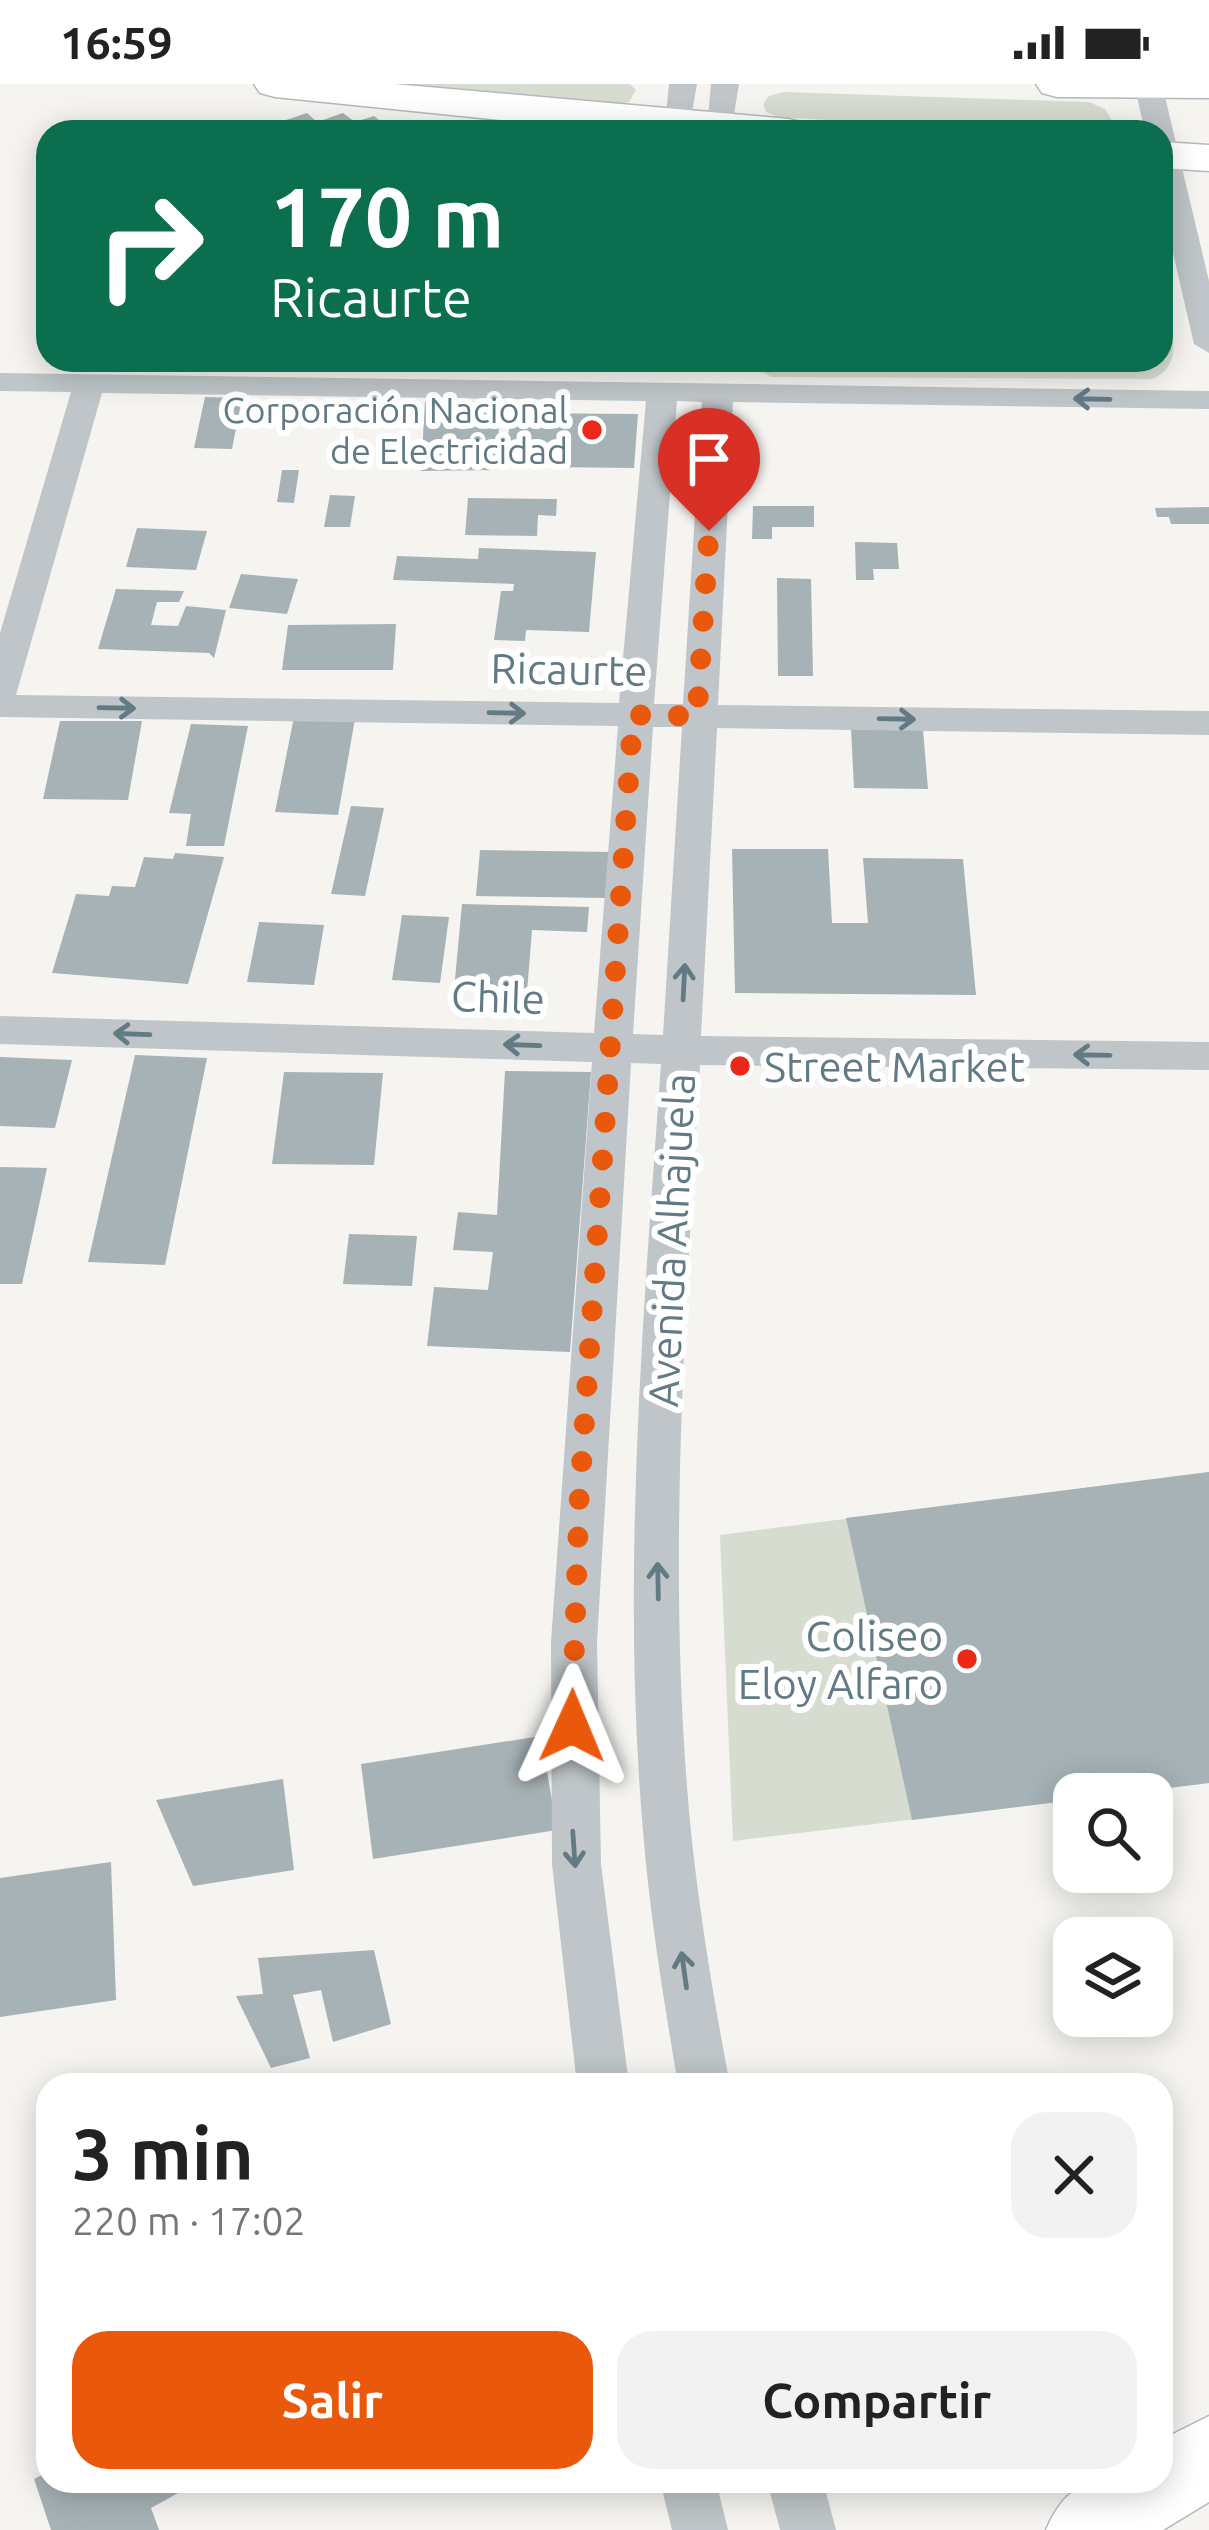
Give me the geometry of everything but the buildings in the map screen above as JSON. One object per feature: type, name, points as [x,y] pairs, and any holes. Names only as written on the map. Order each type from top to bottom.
[{"type":"main road","points":[[275,84],[697,118]]},
{"type":"main road","points":[[1057,84],[1209,85]]},
{"type":"main road","points":[[1173,149],[1209,158]]},
{"type":"main road","points":[[1173,2478],[1209,2456]]},
{"type":"main road","points":[[1087,2530],[1148,2493]]},
{"type":"street","points":[[697,118],[725,84]]},
{"type":"street","points":[[1148,84],[1156,120]]},
{"type":"street","points":[[1173,196],[1209,344]]},
{"type":"street","points":[[0,382],[688,384],[1209,400]]},
{"type":"street","points":[[0,692],[89,383]]},
{"type":"street","name":"Avenida Alhajuela","points":[[601,2073],[589,2009],[573,1845],[572,1686],[579,1502],[633,715],[688,384]]},
{"type":"street","name":"Avenida Alhajuela","points":[[688,384],[697,716],[657,1554],[668,1857],[702,2073]]},
{"type":"street","name":"Ricaurte","points":[[0,706],[1209,723]]},
{"type":"street","name":"Chile","points":[[0,1030],[681,1050],[1209,1056]]},
{"type":"street","points":[[691,2493],[700,2530]]},
{"type":"street","points":[[798,2493],[808,2530]]},
{"type":"shaded area","points":[[401,84],[630,84],[636,90],[629,102],[606,107]]},
{"type":"shaded area","points":[[784,92],[1089,102],[1105,109],[1112,120],[779,117],[766,112],[763,104],[769,96]]},
{"type":"shaded area","points":[[762,372],[1164,372],[1152,379],[772,377]]},
{"type":"shaded area","name":"Coliseo Eloy Alfaro","points":[[1209,1472],[1209,1783],[1173,1787],[1173,1773],[1053,1773],[1053,1803],[733,1841],[720,1535]]},
{"type":"place","name":"Corporación Nacional de Electricidad","points":[[592,430]]},
{"type":"place","name":"Street Market","points":[[740,1066]]},
{"type":"place","name":"Coliseo Eloy Alfaro","points":[[967,1659]]},
{"type":"route","points":[[572,1726],[579,1502],[633,715],[697,716],[709,531]]}]
